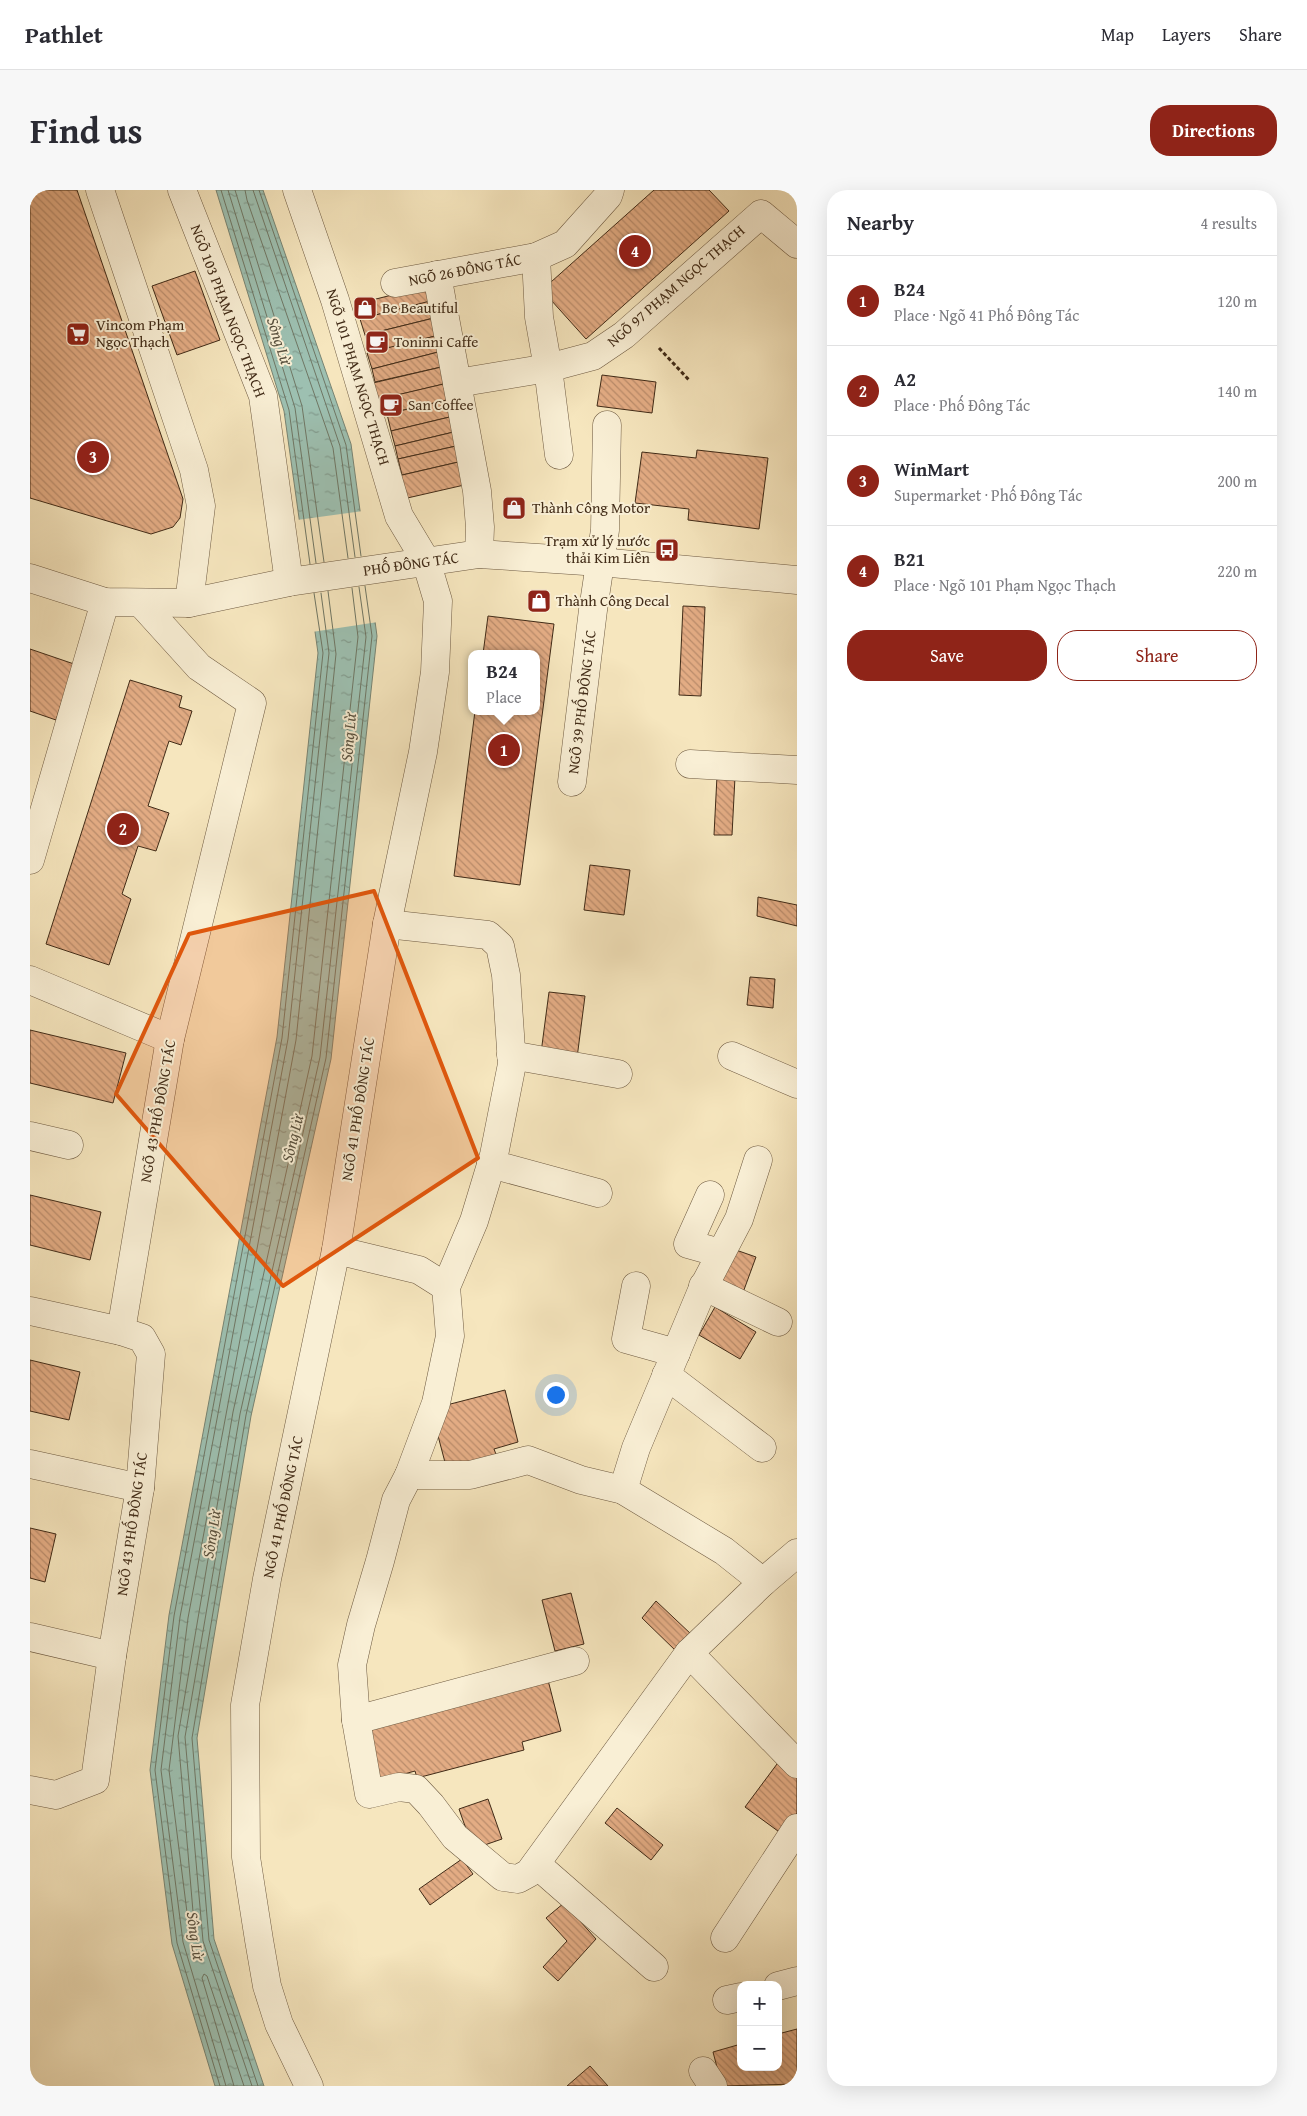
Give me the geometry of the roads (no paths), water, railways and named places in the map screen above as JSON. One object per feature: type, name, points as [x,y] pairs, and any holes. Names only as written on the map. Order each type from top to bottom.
[{"type":"street","points":[[100,190],[194,470],[202,506],[189,603]]},
{"type":"street","name":"NGÕ 103 PHẠM NGỌC THẠCH","points":[[182,190],[263,396],[289,582]]},
{"type":"street","name":"NGÕ 101 PHẠM NGỌC THẠCH","points":[[297,190],[335,300],[400,516],[426,561]]},
{"type":"street","points":[[559,455],[548,368],[539,317],[536,257],[565,244],[608,196],[610,190]]},
{"type":"street","name":"NGÕ 97 PHẠM NGỌC THẠCH","points":[[457,383],[548,368],[593,356],[636,324],[760,214],[797,244]]},
{"type":"street","name":"NGÕ 26 ĐÔNG TÁC","points":[[394,283],[536,257]]},
{"type":"street","points":[[437,275],[477,491],[479,554]]},
{"type":"street","name":"NGÕ 39 PHỐ ĐÔNG TÁC","points":[[572,782],[605,530],[607,425]]},
{"type":"street","name":"PHỐ ĐÔNG TÁC","points":[[30,578],[106,602],[189,603],[289,582],[479,554],[600,562],[797,580]]},
{"type":"street","name":"NGÕ 41 PHỐ ĐÔNG TÁC","points":[[309,2086],[280,2024],[268,1986],[259,1940],[246,1857],[245,1705],[268,1579],[336,1250],[387,924],[424,752],[436,672],[438,601],[426,561]]},
{"type":"street","points":[[30,860],[106,602]]},
{"type":"street","name":"NGÕ 43 PHỐ ĐÔNG TÁC","points":[[30,1790],[56,1795],[95,1780],[112,1656],[140,1488],[151,1354],[142,1338],[121,1331],[170,1039],[252,703],[199,667],[141,603]]},
{"type":"street","points":[[690,764],[797,770]]},
{"type":"street","points":[[387,924],[488,934],[500,946],[506,975],[512,1064],[491,1164],[474,1221],[446,1287],[450,1336],[436,1403],[409,1475],[396,1500],[361,1624],[352,1665],[356,1720],[370,1794],[399,1787],[416,1789],[431,1805],[454,1837],[503,1877],[518,1879],[529,1873],[688,1653],[763,1582],[797,1553]]},
{"type":"street","points":[[30,980],[170,1039]]},
{"type":"street","points":[[511,1055],[618,1074]]},
{"type":"street","points":[[732,1056],[797,1084]]},
{"type":"street","points":[[30,1136],[70,1145]]},
{"type":"street","points":[[623,1490],[636,1448],[703,1286],[739,1218],[758,1160]]},
{"type":"street","points":[[491,1164],[598,1193]]},
{"type":"street","points":[[710,1195],[688,1244],[720,1253]]},
{"type":"street","points":[[336,1250],[419,1270],[446,1287]]},
{"type":"street","points":[[636,1286],[626,1339],[671,1364],[762,1448]]},
{"type":"street","points":[[703,1286],[778,1322]]},
{"type":"street","points":[[30,1311],[121,1331]]},
{"type":"street","points":[[409,1475],[470,1475],[528,1460],[580,1480],[623,1490],[724,1551],[763,1582]]},
{"type":"street","points":[[30,1464],[140,1488]]},
{"type":"street","points":[[30,1637],[112,1656]]},
{"type":"street","points":[[688,1653],[797,1764]]},
{"type":"street","points":[[356,1720],[575,1661]]},
{"type":"street","points":[[725,1938],[797,1828]]},
{"type":"street","points":[[536,1864],[654,1967]]},
{"type":"street","points":[[782,1985],[797,1981]]},
{"type":"water","name":"Sông Lừ","points":[[216,190],[263,190],[351,444],[377,636],[331,1059],[251,1416],[197,1738],[214,1939],[264,2086],[215,2086],[172,1944],[150,1770],[169,1615],[277,1037],[318,653],[284,411]]},
{"type":"place","name":"B21","points":[[635,251]]},
{"type":"place","name":"Be Beautiful","points":[[365,308]]},
{"type":"place","name":"Vincom Phạm Ngọc Thạch","points":[[78,334]]},
{"type":"place","name":"Toninni Caffe","points":[[377,342]]},
{"type":"place","name":"San Coffee","points":[[391,405]]},
{"type":"place","name":"WinMart","points":[[93,457]]},
{"type":"place","name":"Thành Công Motor","points":[[514,508]]},
{"type":"place","name":"Trạm xử lý nước thải Kim Liên","points":[[667,550]]},
{"type":"place","name":"Thành Công Decal","points":[[539,601]]},
{"type":"place","name":"B24","points":[[504,750]]},
{"type":"place","name":"A2","points":[[123,829]]}]
